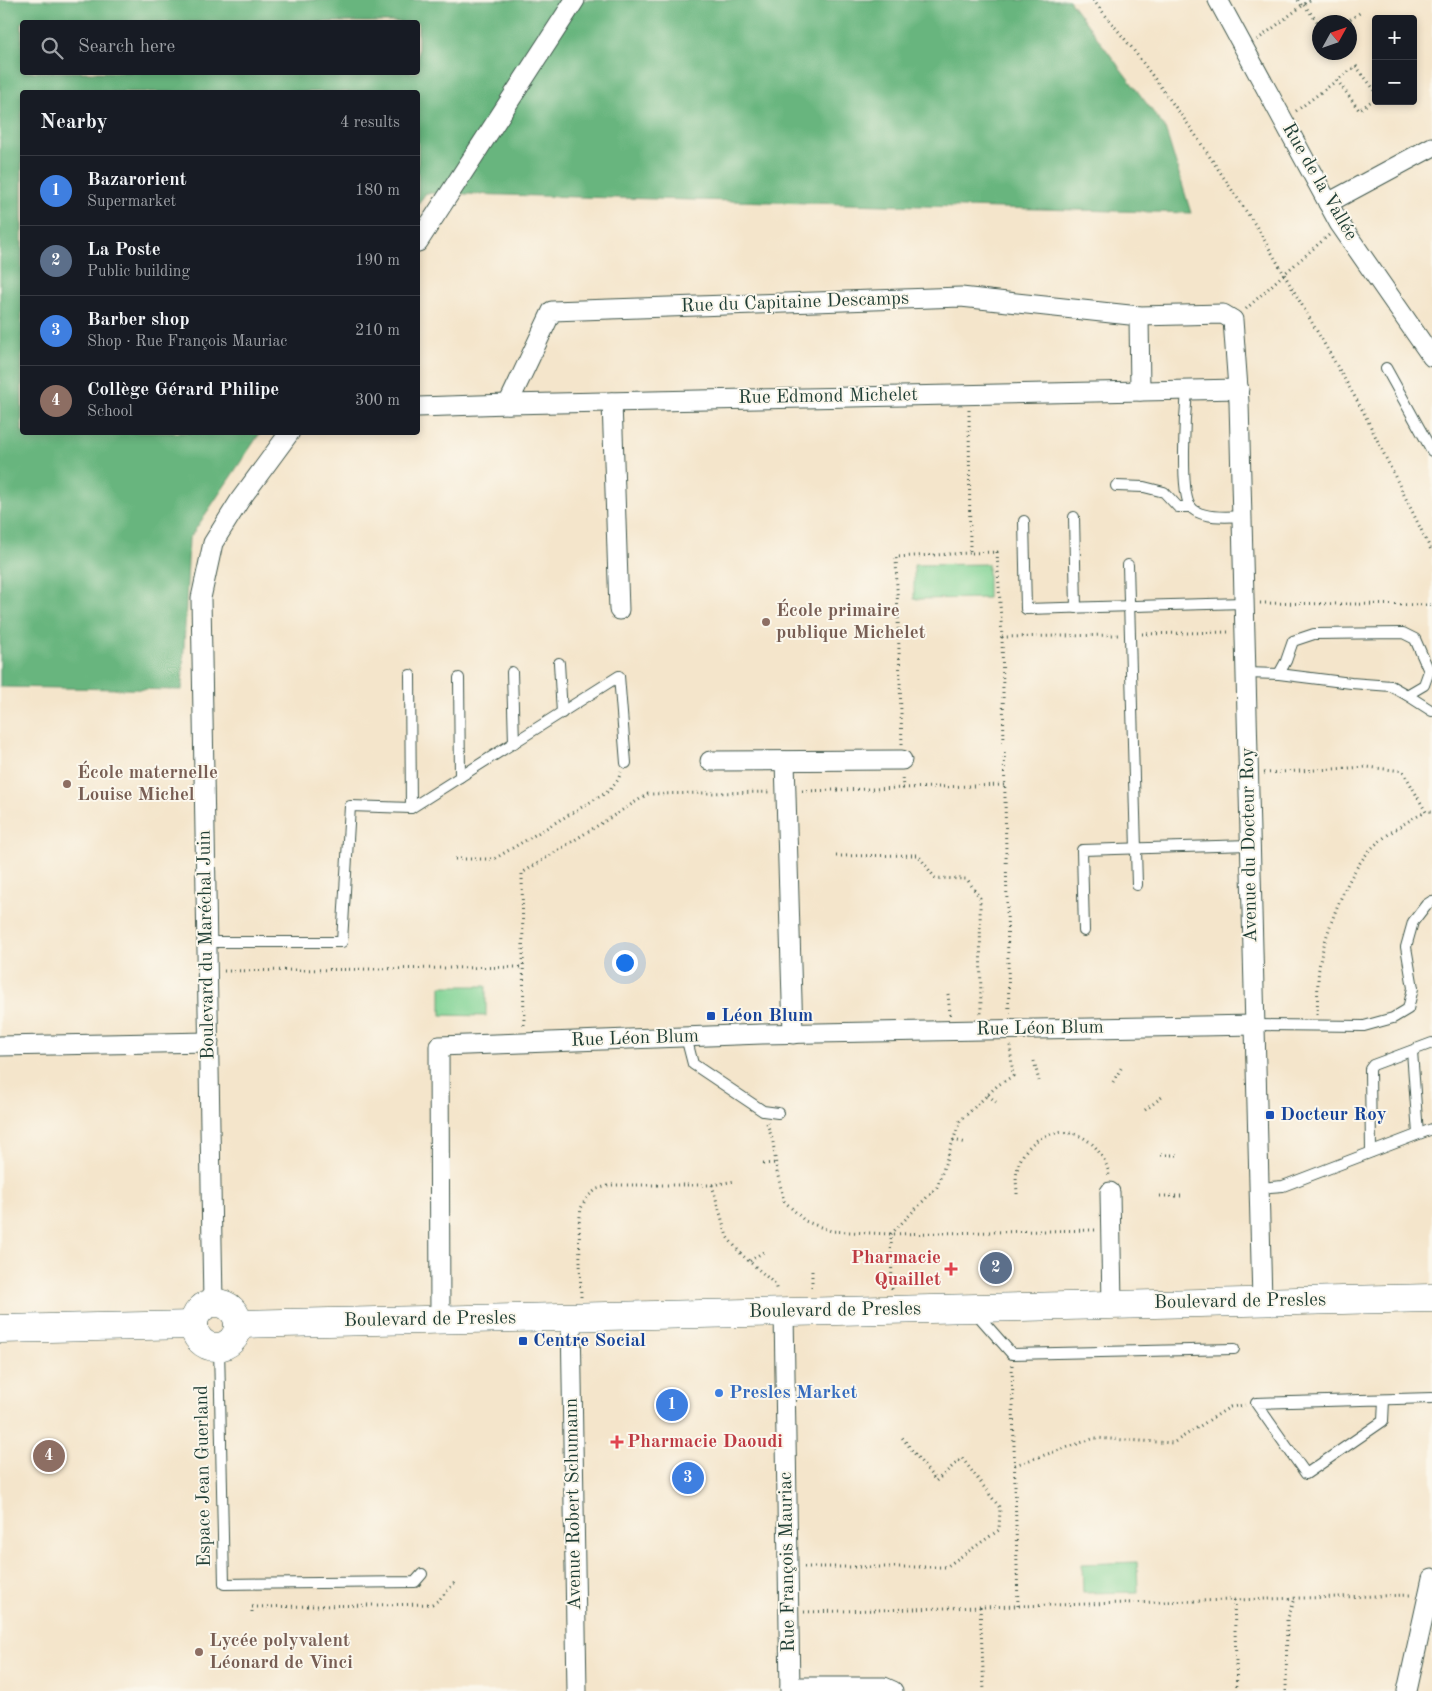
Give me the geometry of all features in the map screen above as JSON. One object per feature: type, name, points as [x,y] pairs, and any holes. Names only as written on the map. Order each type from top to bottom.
[{"type":"street","points":[[420,239],[575,0]]},
{"type":"street","name":"Rue de la Vallée","points":[[1218,0],[1339,223],[1432,357]]},
{"type":"street","points":[[1328,202],[1432,147]]},
{"type":"street","name":"Rue du Capitaine Descamps","points":[[508,404],[552,311],[961,297],[1139,316],[1223,314],[1234,320]]},
{"type":"street","points":[[1139,316],[1140,391]]},
{"type":"street","points":[[1234,320],[1239,389]]},
{"type":"street","name":"Rue Edmond Michelet","points":[[420,407],[1239,389]]},
{"type":"street","name":"Avenue du Docteur Roy","points":[[1239,389],[1262,1301]]},
{"type":"street","points":[[612,402],[619,610]]},
{"type":"street","name":"Boulevard du Maréchal Juin","points":[[213,1303],[201,598],[213,543],[240,500],[288,435]]},
{"type":"street","points":[[710,761],[902,760]]},
{"type":"street","points":[[785,761],[793,1034]]},
{"type":"street","name":"Rue Léon Blum","points":[[440,1320],[439,1046],[793,1034],[1255,1024]]},
{"type":"street","points":[[0,1046],[209,1042]]},
{"type":"street","points":[[1110,1192],[1112,1305]]},
{"type":"street","name":"Boulevard de Presles","points":[[238,1324],[440,1320],[579,1308],[777,1304],[971,1308],[1432,1298]]},
{"type":"street","points":[[213,1303],[227,1306],[236,1317],[238,1324],[237,1331],[230,1342],[219,1347],[211,1347],[204,1344],[195,1333],[194,1325],[195,1319],[202,1308],[213,1303]]},
{"type":"street","name":"Rue François Mauriac","points":[[777,1304],[788,1568],[790,1689]]},
{"type":"street","name":"Avenue Robert Schumann","points":[[577,1691],[579,1308]]},
{"type":"street","points":[[0,1329],[194,1325]]},
{"type":"street","points":[[1407,1691],[1430,1586]]},
{"type":"street","points":[[790,1689],[884,1687],[894,1691]]},
{"type":"lane","points":[[1386,368],[1432,452]]},
{"type":"lane","points":[[1187,390],[1185,489],[1191,507],[1199,513],[1222,517],[1242,516]]},
{"type":"lane","points":[[1116,486],[1144,487],[1157,490],[1164,492],[1178,507],[1191,507]]},
{"type":"lane","points":[[1074,518],[1076,608]]},
{"type":"lane","points":[[1024,521],[1026,609],[1244,603]]},
{"type":"lane","points":[[1128,565],[1137,884]]},
{"type":"lane","points":[[1279,674],[1286,662],[1293,642],[1314,634],[1403,632],[1415,639],[1429,671],[1424,686],[1407,695]]},
{"type":"lane","points":[[559,662],[562,713]]},
{"type":"lane","points":[[512,672],[514,743]]},
{"type":"lane","points":[[1246,673],[1279,674],[1350,684],[1391,686],[1432,711]]},
{"type":"lane","points":[[410,675],[411,808]]},
{"type":"lane","points":[[207,942],[342,942],[350,806],[411,808],[619,676],[626,762]]},
{"type":"lane","points":[[459,678],[460,777]]},
{"type":"lane","points":[[1084,931],[1082,850],[1250,845]]},
{"type":"lane","points":[[1255,1024],[1364,1026],[1393,1018],[1408,1009],[1412,988],[1406,947],[1413,922],[1432,901]]},
{"type":"lane","points":[[686,1038],[693,1064],[763,1111],[778,1113]]},
{"type":"lane","points":[[1371,1152],[1370,1069],[1373,1065],[1432,1043]]},
{"type":"lane","points":[[1412,1051],[1418,1134]]},
{"type":"lane","points":[[1259,1188],[1283,1186],[1432,1129]]},
{"type":"lane","points":[[971,1308],[1012,1354],[1234,1349]]},
{"type":"lane","name":"Espace Jean Guerland","points":[[219,1347],[224,1584],[415,1582],[422,1574]]},
{"type":"lane","points":[[1256,1403],[1432,1398]]},
{"type":"lane","points":[[1256,1403],[1306,1474],[1383,1421],[1384,1400]]},
{"type":"path","points":[[1093,0],[1132,48],[1190,127],[1258,230],[1362,411],[1432,552]]},
{"type":"path","points":[[1298,0],[1312,16]]},
{"type":"path","points":[[1245,49],[1310,0]]},
{"type":"path","points":[[1356,15],[1361,12]]},
{"type":"path","points":[[1283,120],[1356,66],[1372,87]]},
{"type":"path","points":[[1337,80],[1360,110],[1372,101]]},
{"type":"path","points":[[1234,320],[1329,235],[1339,223]]},
{"type":"path","points":[[969,395],[970,553]]},
{"type":"path","points":[[892,1293],[891,1234],[937,1187],[960,1121],[998,1085],[1013,1076],[1009,1030],[1002,637],[997,552],[896,557],[903,788]]},
{"type":"path","points":[[1244,603],[1432,605]]},
{"type":"path","points":[[1002,637],[1245,632]]},
{"type":"path","points":[[455,859],[494,859],[609,790],[618,780],[626,762]]},
{"type":"path","points":[[1248,774],[1366,767],[1403,771],[1426,812]]},
{"type":"path","points":[[524,1043],[522,874],[648,794],[1005,785]]},
{"type":"path","points":[[1316,1025],[1320,963],[1331,921],[1353,873],[1373,846],[1406,821],[1426,812],[1432,812]]},
{"type":"path","points":[[836,856],[918,855],[935,878],[967,880],[980,898],[982,1030]]},
{"type":"path","points":[[208,972],[523,967]]},
{"type":"path","points":[[1034,1061],[1039,1081]]},
{"type":"path","points":[[1113,1082],[1123,1065]]},
{"type":"path","points":[[988,1094],[996,1102]]},
{"type":"path","points":[[1145,1110],[1162,1096]]},
{"type":"path","points":[[763,1111],[773,1142],[784,1201],[805,1221],[831,1231],[891,1234],[1110,1230]]},
{"type":"path","points":[[1017,1194],[1016,1172],[1023,1154],[1039,1138],[1061,1132],[1082,1135],[1096,1146],[1108,1167],[1110,1192]]},
{"type":"path","points":[[953,1140],[968,1143]]},
{"type":"path","points":[[1161,1155],[1180,1155]]},
{"type":"path","points":[[763,1164],[776,1163]]},
{"type":"path","points":[[579,1308],[581,1299],[579,1224],[581,1208],[587,1197],[596,1189],[612,1184],[712,1185],[735,1181]]},
{"type":"path","points":[[712,1185],[728,1237],[742,1255],[776,1284],[777,1304]]},
{"type":"path","points":[[1160,1196],[1182,1196]]},
{"type":"path","points":[[750,1262],[766,1250]]},
{"type":"path","points":[[1012,1354],[1018,1606]]},
{"type":"path","points":[[1015,1465],[1095,1438],[1173,1443],[1230,1407],[1256,1403]]},
{"type":"path","points":[[788,1568],[946,1567],[999,1530],[1000,1508],[962,1458],[936,1480],[901,1436]]},
{"type":"path","points":[[252,1612],[252,1607],[432,1604],[439,1600],[456,1580]]},
{"type":"path","points":[[789,1612],[1295,1598],[1430,1586]]},
{"type":"path","points":[[1286,1691],[1287,1620],[1295,1598]]},
{"type":"path","points":[[1234,1600],[1237,1691]]},
{"type":"path","points":[[980,1607],[984,1691]]},
{"type":"green space","points":[[0,0],[1069,0],[1165,128],[1191,213],[426,193],[420,201],[420,90],[20,90],[20,435],[259,435],[189,539],[182,690],[0,687]]},
{"type":"green space","points":[[988,564],[988,598],[914,599],[914,565]]},
{"type":"green space","points":[[441,986],[486,986],[486,1016],[441,1015]]},
{"type":"green space","points":[[1137,1562],[1138,1592],[1083,1593],[1082,1564]]},
{"type":"place","name":"École primaire publique Michelet","points":[[766,622]]},
{"type":"place","name":"École maternelle Louise Michel","points":[[67,784]]},
{"type":"place","name":"Léon Blum","points":[[711,1016]]},
{"type":"place","name":"Docteur Roy","points":[[1270,1115]]},
{"type":"place","name":"La Poste","points":[[996,1268]]},
{"type":"place","name":"Pharmacie Quaillet","points":[[951,1269]]},
{"type":"place","name":"Centre Social","points":[[523,1341]]},
{"type":"place","name":"Presles Market","points":[[719,1393]]},
{"type":"place","name":"Bazarorient","points":[[672,1405]]},
{"type":"place","name":"Pharmacie Daoudi","points":[[617,1442]]},
{"type":"place","name":"Collège Gérard Philipe","points":[[49,1456]]},
{"type":"place","name":"Barber shop","points":[[688,1478]]},
{"type":"place","name":"Lycée polyvalent Léonard de Vinci","points":[[199,1652]]}]
